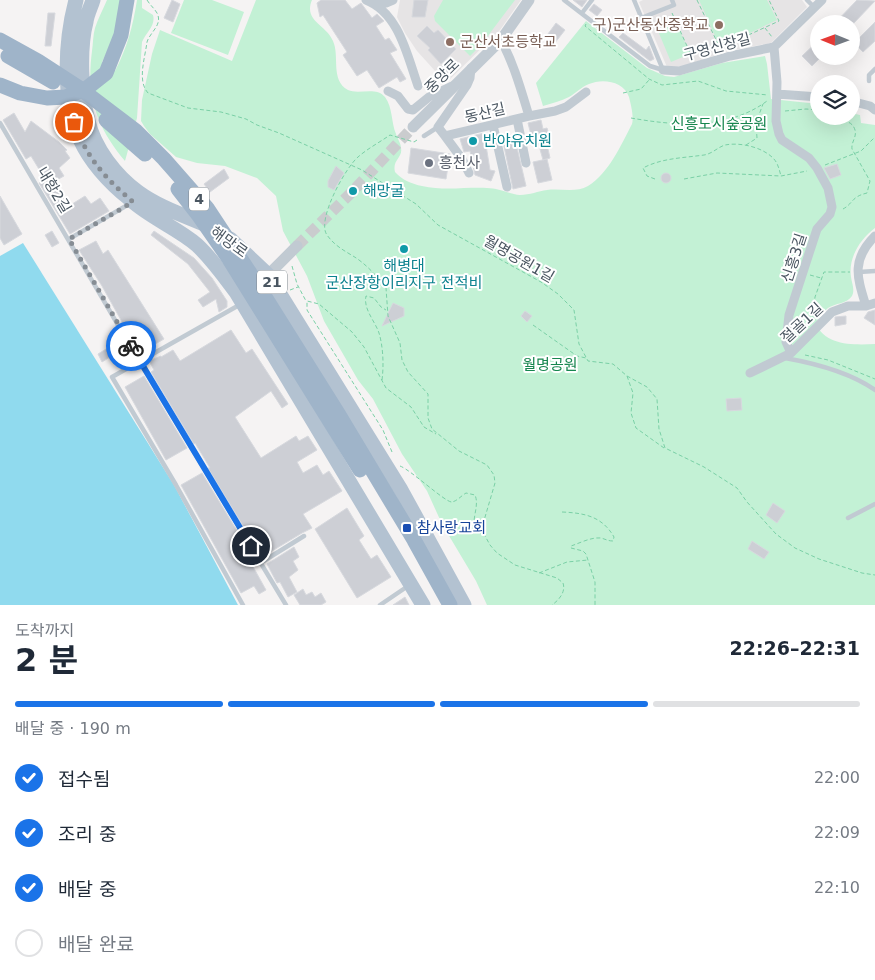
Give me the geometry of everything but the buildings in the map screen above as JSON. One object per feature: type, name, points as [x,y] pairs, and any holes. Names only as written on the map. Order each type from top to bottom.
[{"type":"highway","points":[[0,85],[36,98],[57,98],[76,94],[87,88],[106,74],[121,35],[127,0]]},
{"type":"highway","name":"4","points":[[0,40],[38,61],[86,92],[136,131],[164,159],[207,208],[250,273],[439,605]]},
{"type":"highway","name":"4","points":[[0,52],[55,83],[136,145],[164,173],[199,216],[414,540],[450,605]]},
{"type":"main road","name":"해망로","points":[[76,0],[71,24],[68,89],[74,122],[80,139],[92,160],[114,186],[133,202],[198,246],[217,267],[242,303],[423,605]]},
{"type":"main road","name":"해망로","points":[[93,0],[82,44],[85,101],[90,128],[108,162],[137,192],[181,215],[210,226],[236,244],[268,274],[401,490],[464,605]]},
{"type":"main road","points":[[266,344],[261,328],[262,319],[267,312],[274,311],[300,328]]},
{"type":"street","points":[[366,0],[387,14],[397,30],[418,86]]},
{"type":"street","points":[[379,0],[386,3],[393,0]]},
{"type":"street","name":"중앙로","points":[[413,127],[501,40],[529,0]]},
{"type":"street","name":"구영신창길","points":[[664,70],[680,71],[730,56],[774,47],[822,0]]},
{"type":"street","name":"동산길","points":[[445,136],[529,116],[516,73],[501,40]]},
{"type":"street","points":[[774,47],[774,95],[776,124],[780,138],[809,158],[823,176],[831,197],[832,206],[830,214]]},
{"type":"street","name":"동산길","points":[[438,126],[467,85],[471,68]]},
{"type":"street","points":[[388,91],[398,96],[408,109],[413,110],[429,97],[454,85]]},
{"type":"street","points":[[529,116],[566,107],[586,92]]},
{"type":"street","points":[[774,95],[810,97]]},
{"type":"street","points":[[860,103],[870,106],[875,110]]},
{"type":"street","points":[[517,119],[526,163]]},
{"type":"street","points":[[493,125],[507,187]]},
{"type":"street","points":[[438,126],[462,159],[469,174]]},
{"type":"street","name":"신흥3길","points":[[791,353],[786,342],[787,324],[817,229],[830,214]]},
{"type":"street","points":[[871,304],[858,272],[860,256],[875,236]]},
{"type":"street","points":[[242,303],[296,246]]},
{"type":"street","name":"절골1길","points":[[750,373],[791,353],[832,312],[848,306],[871,304]]},
{"type":"lane","name":"구영신창길","points":[[564,0],[650,66],[664,70]]},
{"type":"lane","points":[[582,13],[592,0]]},
{"type":"lane","points":[[634,0],[664,70]]},
{"type":"lane","points":[[641,18],[674,5],[672,0]]},
{"type":"lane","points":[[807,0],[814,7]]},
{"type":"lane","points":[[869,81],[869,75],[875,69]]},
{"type":"lane","name":"내항2길","points":[[0,123],[139,361],[262,562],[286,605]]},
{"type":"lane","points":[[424,136],[438,126]]},
{"type":"lane","points":[[69,239],[133,202]]},
{"type":"lane","points":[[858,272],[875,271]]},
{"type":"lane","points":[[242,303],[112,376],[243,605]]},
{"type":"lane","points":[[783,358],[832,370],[855,379],[875,390]]},
{"type":"lane","points":[[848,518],[875,504]]},
{"type":"lane","points":[[262,562],[304,536]]},
{"type":"lane","points":[[380,605],[411,584]]},
{"type":"path","name":"월명공원1길","points":[[148,0],[158,17],[158,24],[147,42],[142,81],[143,88],[148,93],[188,108],[221,112],[246,118],[257,125],[362,170],[416,204],[438,225],[541,282],[558,294],[574,310],[579,344],[586,358]]},
{"type":"path","points":[[697,0],[720,48],[779,21],[769,0]]},
{"type":"path","points":[[670,9],[694,61]]},
{"type":"path","points":[[764,28],[774,39],[774,47]]},
{"type":"path","points":[[623,93],[641,89],[650,80]]},
{"type":"path","points":[[630,118],[673,123],[717,123],[745,114],[774,95]]},
{"type":"path","points":[[746,146],[757,138],[756,123],[763,104]]},
{"type":"path","points":[[776,110],[810,110]]},
{"type":"path","points":[[830,214],[844,209],[856,195],[867,193],[868,190],[869,177],[851,145],[855,136],[852,125]]},
{"type":"path","points":[[424,136],[414,142],[390,136],[358,157],[327,208],[323,223],[325,234],[344,252],[360,262],[388,291],[387,310],[400,343],[402,360],[428,394],[428,418],[436,434]]},
{"type":"path","points":[[684,178],[717,173],[793,175],[817,168],[854,153],[866,147],[875,137]]},
{"type":"path","points":[[655,179],[650,178],[643,168],[679,157],[706,155],[726,145],[746,146],[764,152],[773,158],[781,176]]},
{"type":"path","points":[[285,257],[292,266],[298,287],[307,301],[306,306],[312,319],[383,430],[392,454]]},
{"type":"path","points":[[803,272],[822,278]]},
{"type":"path","points":[[818,324],[813,317],[813,311],[815,297],[824,272],[858,272]]},
{"type":"path","points":[[289,291],[298,287]]},
{"type":"path","points":[[382,380],[381,339],[367,309],[366,296],[374,298],[381,307],[387,310]]},
{"type":"path","points":[[307,301],[326,308],[352,332],[364,347],[390,392],[411,407],[424,427],[459,451],[479,460],[492,470],[495,482],[484,519],[484,534],[490,546],[514,565],[557,578],[564,583],[562,594],[552,605]]},
{"type":"path","points":[[533,325],[576,356],[586,358],[588,361],[613,364],[627,376],[647,387],[657,399],[658,429],[665,448]]},
{"type":"path","points":[[627,376],[633,393],[631,412],[636,428],[665,448],[737,488],[776,534],[795,548],[854,570],[875,575]]},
{"type":"path","points":[[394,465],[404,468],[448,502],[453,502],[466,493],[475,495],[477,505],[474,528],[476,531],[484,534]]},
{"type":"path","points":[[562,512],[576,513],[598,520],[605,524],[614,537],[613,541],[596,538],[571,546],[572,549],[583,551],[589,560],[595,582],[595,605]]},
{"type":"path","points":[[539,573],[567,562],[589,560]]},
{"type":"shaded area","name":"군산서초등학교","points":[[400,0],[521,0],[500,30],[446,83],[417,51],[405,33],[397,17]]},
{"type":"shaded area","name":"구)군산동산중학교","points":[[643,0],[802,0],[807,7],[771,43],[728,51],[672,68],[667,67],[639,2]]},
{"type":"green space","points":[[107,0],[122,0],[113,40],[102,62],[115,71],[129,37],[137,0],[142,0],[142,8],[153,15],[154,19],[142,42],[137,118],[125,161],[100,123],[92,96],[91,67],[94,31]]},
{"type":"green space","points":[[184,0],[212,0],[244,12],[228,55],[171,33]]},
{"type":"green space","name":"월명공원","points":[[256,0],[312,0],[310,7],[313,18],[333,41],[337,74],[342,86],[357,92],[377,92],[388,101],[394,129],[401,146],[401,151],[394,168],[395,172],[407,181],[415,184],[446,189],[491,188],[524,195],[547,190],[583,188],[602,174],[614,158],[632,124],[632,111],[626,92],[618,84],[612,82],[594,82],[569,97],[543,106],[536,83],[586,21],[647,68],[665,76],[674,77],[722,63],[765,56],[771,99],[810,103],[810,125],[860,125],[860,115],[861,123],[875,125],[875,228],[860,243],[853,256],[851,263],[852,296],[847,301],[828,308],[816,323],[820,331],[833,340],[849,344],[875,344],[875,605],[487,605],[476,581],[442,524],[427,491],[402,454],[373,399],[358,380],[324,321],[307,276],[283,231],[276,196],[257,178],[225,166],[197,163],[176,157],[150,134],[141,121],[142,100],[152,54],[160,30],[232,61]]},
{"type":"green space","points":[[443,0],[515,0],[481,45],[470,56],[435,21],[434,16]]},
{"type":"green space","points":[[699,0],[767,0],[777,20],[720,47]]},
{"type":"green space","points":[[676,23],[690,54],[671,62],[658,31]]},
{"type":"water","points":[[23,243],[174,485],[238,605],[0,605],[0,256]]},
{"type":"tunnel","points":[[297,246],[353,191],[413,127]]},
{"type":"way so far","points":[[74,122],[80,139],[92,160],[114,186],[133,202],[69,239],[131,346]]},
{"type":"place","name":"구)군산동산중학교","points":[[719,25]]},
{"type":"place","name":"군산서초등학교","points":[[450,42]]},
{"type":"place","name":"반야유치원","points":[[473,141]]},
{"type":"place","name":"흥천사","points":[[429,163]]},
{"type":"place","name":"해망굴","points":[[353,191]]},
{"type":"place","name":"해병대 군산장항이리지구 전적비","points":[[404,249]]},
{"type":"place","name":"참사랑교회","points":[[407,528]]},
{"type":"route","points":[[131,346],[251,546]]},
{"type":"park label","name":"신흥도시숲공원","points":[[719,124]]}]
